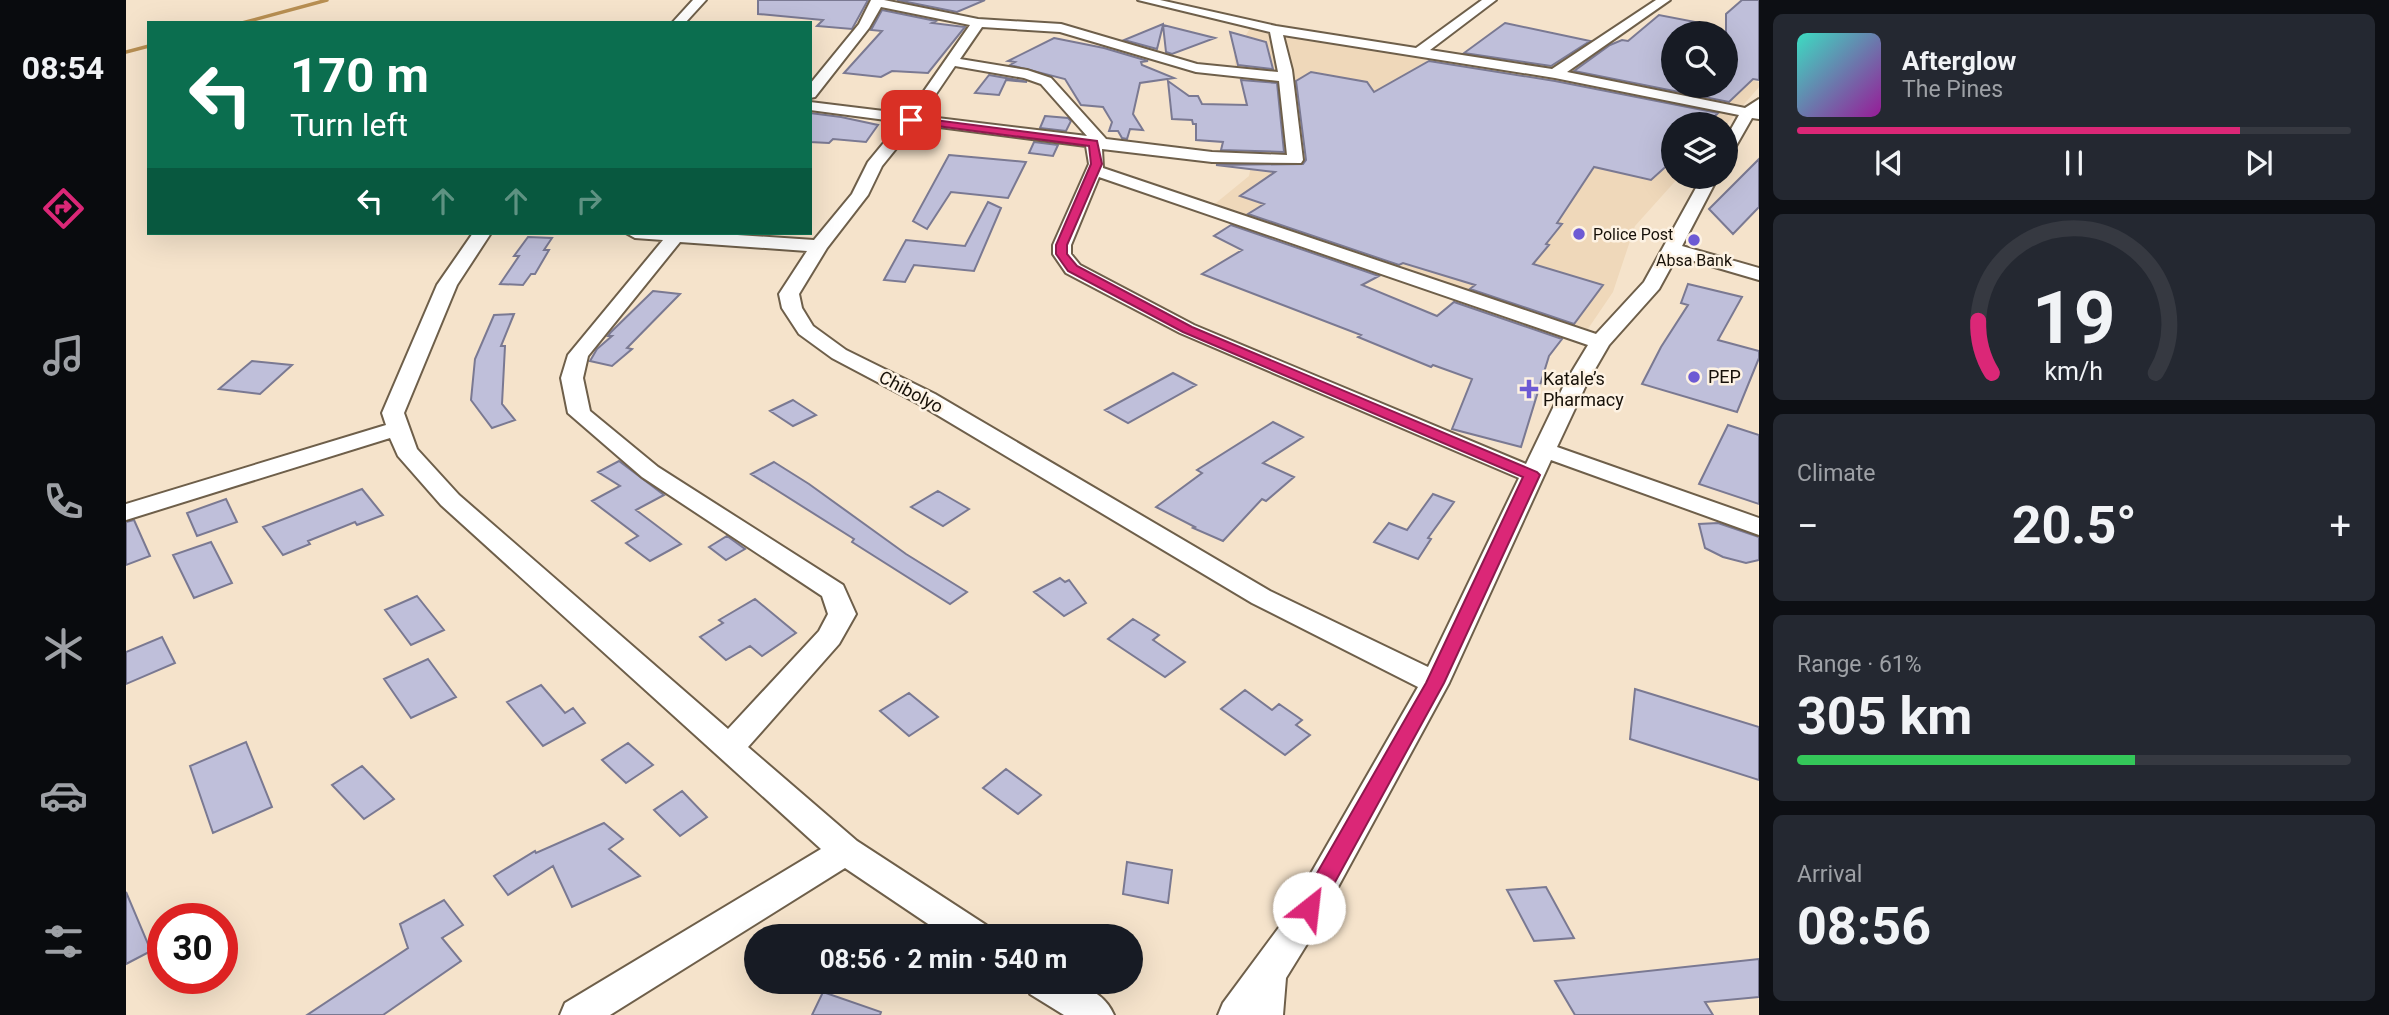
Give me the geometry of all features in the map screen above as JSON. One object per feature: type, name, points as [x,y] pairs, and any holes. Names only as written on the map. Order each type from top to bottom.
[{"type":"street","points":[[680,21],[700,0]]},
{"type":"street","points":[[1418,53],[1490,0]]},
{"type":"street","points":[[1555,74],[1664,0]]},
{"type":"street","points":[[812,91],[865,25],[877,1],[978,23],[1061,27],[1196,68],[1284,77]]},
{"type":"street","points":[[1154,1],[1276,30],[1555,74],[1755,110],[1738,133]]},
{"type":"street","name":"Chibolyo","points":[[978,23],[911,120],[874,165],[860,195],[819,246],[789,293],[792,308],[806,330],[839,354],[927,399],[1261,597],[1435,683]]},
{"type":"street","points":[[812,106],[1212,157],[1295,160],[1276,30]]},
{"type":"street","points":[[950,61],[1027,74],[1046,82],[1098,144],[1097,164],[1062,245],[1062,254],[1073,269],[1187,329],[1532,475]]},
{"type":"street","points":[[1094,170],[1600,342]]},
{"type":"street","points":[[1236,1015],[1295,933],[1435,683],[1576,383],[1600,342],[1652,285],[1704,189]]},
{"type":"street","points":[[481,235],[443,296],[393,413],[406,451],[450,500],[845,850],[956,924]]},
{"type":"street","points":[[729,748],[829,637],[842,614],[834,591],[650,472],[579,413],[572,379],[579,355],[676,235],[819,246]]},
{"type":"street","points":[[1672,249],[1759,274]]},
{"type":"street","points":[[126,512],[398,428]]},
{"type":"street","points":[[1544,450],[1759,527]]},
{"type":"street","points":[[578,1015],[845,850]]},
{"type":"street","points":[[1265,1015],[1268,974]]},
{"type":"street","points":[[1062,997],[1096,1015]]},
{"type":"shaded area","points":[[1253,23],[1551,68],[1577,45],[1661,62],[1661,98],[1738,98],[1738,78],[1759,82],[1759,87],[1737,112],[1661,112],[1661,189],[1668,189],[1635,226],[1613,292],[1579,342],[1211,207],[1249,176],[1259,126],[1250,91],[1236,72],[1234,56]]},
{"type":"building","points":[[758,0],[868,0],[852,29],[817,26],[823,20],[758,14]]},
{"type":"building","points":[[897,0],[985,0],[957,12]]},
{"type":"building","points":[[1742,0],[1759,0],[1759,80],[1753,79],[1738,93],[1738,21],[1726,21],[1726,14]]},
{"type":"building","points":[[882,10],[936,21],[932,23],[965,27],[928,73],[892,71],[881,77],[844,73],[882,31],[871,30]]},
{"type":"building","points":[[1659,15],[1690,21],[1661,21],[1661,88],[1574,71],[1610,45],[1622,40],[1628,41]]},
{"type":"building","points":[[1505,23],[1590,41],[1551,66],[1464,53]]},
{"type":"building","points":[[1163,24],[1157,49],[1124,40]]},
{"type":"building","points":[[1163,25],[1215,38],[1172,54],[1166,52]]},
{"type":"building","points":[[1230,32],[1266,42],[1273,69],[1238,65]]},
{"type":"building","points":[[1054,38],[1104,48],[1148,61],[1141,62],[1142,65],[1174,78],[1140,83],[1133,114],[1143,130],[1130,129],[1127,139],[1122,138],[1118,131],[1109,131],[1112,122],[1103,107],[1081,105],[1065,79],[1010,65],[1015,62],[1008,61]]},
{"type":"building","points":[[1429,61],[1555,81],[1713,112],[1661,112],[1661,171],[1651,180],[1594,167],[1557,223],[1562,224],[1533,264],[1603,285],[1574,324],[1470,289],[1475,285],[1403,263],[1399,265],[1248,214],[1264,204],[1240,196],[1275,172],[1216,165],[1303,164],[1306,160],[1296,81],[1311,72],[1367,82],[1374,92]]},
{"type":"building","points":[[989,75],[1027,82],[1006,80],[999,95],[975,93]]},
{"type":"building","points":[[1241,80],[1277,83],[1284,152],[1221,150],[1223,142],[1196,140],[1196,124],[1193,124],[1192,120],[1172,119],[1168,81],[1189,96],[1198,96],[1202,104],[1247,105]]},
{"type":"building","points":[[1709,98],[1733,98],[1729,102]]},
{"type":"building","points":[[812,113],[878,125],[866,142],[833,139],[829,143],[812,142]]},
{"type":"building","points":[[1045,116],[1068,118],[1071,121],[1066,131],[1040,128]]},
{"type":"building","points":[[1034,142],[1058,145],[1053,156],[1029,153]]},
{"type":"building","points":[[949,155],[1026,162],[1008,198],[951,192],[927,229],[913,221]]},
{"type":"building","points":[[1759,159],[1759,207],[1733,234],[1709,209],[1729,189],[1738,189],[1738,180]]},
{"type":"building","points":[[988,202],[1001,208],[974,271],[914,265],[905,282],[884,280],[906,240],[965,246]]},
{"type":"building","points":[[1231,225],[1379,276],[1362,285],[1437,316],[1454,302],[1562,339],[1549,356],[1521,447],[1452,429],[1472,379],[1433,365],[1431,367],[1358,337],[1361,335],[1202,274],[1242,250],[1214,236]]},
{"type":"building","points":[[528,237],[552,238],[544,250],[549,250],[535,274],[531,274],[523,285],[500,284],[519,256],[514,256]]},
{"type":"building","points":[[1688,284],[1742,297],[1718,340],[1759,351],[1759,358],[1737,412],[1642,384],[1661,347],[1688,305],[1681,303]]},
{"type":"building","points":[[653,291],[680,294],[627,348],[632,349],[612,366],[590,361],[597,349],[612,336],[608,336],[611,332]]},
{"type":"building","points":[[514,314],[501,346],[505,346],[502,404],[515,420],[492,428],[471,400],[475,359],[494,315]]},
{"type":"building","points":[[252,361],[292,365],[260,394],[219,389]]},
{"type":"building","points":[[1173,373],[1196,385],[1128,423],[1105,410]]},
{"type":"building","points":[[793,400],[816,415],[793,426],[770,411]]},
{"type":"building","points":[[1273,422],[1303,437],[1263,463],[1294,477],[1266,501],[1262,499],[1223,541],[1156,507],[1202,473],[1197,470]]},
{"type":"building","points":[[1728,425],[1759,435],[1759,504],[1699,484]]},
{"type":"building","points":[[619,461],[664,495],[636,510],[681,544],[650,561],[626,543],[638,536],[592,501],[620,486],[598,472]]},
{"type":"building","points":[[774,462],[906,554],[967,592],[950,604],[751,474]]},
{"type":"building","points":[[362,489],[383,515],[357,525],[355,522],[308,541],[310,544],[283,555],[263,527]]},
{"type":"building","points":[[938,491],[969,509],[943,526],[911,507]]},
{"type":"building","points":[[1433,494],[1454,502],[1428,538],[1431,539],[1418,559],[1374,542],[1389,523],[1407,530]]},
{"type":"building","points":[[226,499],[237,522],[197,536],[187,513]]},
{"type":"building","points":[[134,520],[150,556],[126,565],[126,522]]},
{"type":"building","points":[[1718,523],[1759,537],[1759,560],[1746,563],[1723,557],[1705,548],[1699,524]]},
{"type":"building","points":[[727,536],[745,549],[726,560],[709,547]]},
{"type":"building","points":[[211,542],[232,583],[194,598],[173,555]]},
{"type":"building","points":[[1060,578],[1065,582],[1069,580],[1086,603],[1064,616],[1034,592]]},
{"type":"building","points":[[417,596],[444,630],[411,645],[385,610]]},
{"type":"building","points":[[755,599],[796,633],[762,656],[750,646],[726,660],[700,637],[723,623],[719,620]]},
{"type":"building","points":[[1133,619],[1159,635],[1153,640],[1185,662],[1165,677],[1108,639]]},
{"type":"building","points":[[162,637],[175,663],[126,684],[126,652]]},
{"type":"building","points":[[428,659],[456,697],[411,718],[384,679]]},
{"type":"building","points":[[541,685],[565,713],[573,708],[585,723],[543,746],[507,702]]},
{"type":"building","points":[[1635,689],[1759,727],[1759,780],[1630,739]]},
{"type":"building","points":[[1245,690],[1272,710],[1279,704],[1302,720],[1296,725],[1310,735],[1285,755],[1221,709]]},
{"type":"building","points":[[909,693],[938,717],[909,736],[880,711]]},
{"type":"building","points":[[246,742],[272,807],[213,833],[190,766]]},
{"type":"building","points":[[628,743],[653,765],[626,783],[602,760]]},
{"type":"building","points":[[362,766],[394,799],[364,819],[332,785]]},
{"type":"building","points":[[1006,769],[1041,795],[1018,814],[983,788]]},
{"type":"building","points":[[682,791],[707,817],[680,836],[654,810]]},
{"type":"building","points":[[604,823],[623,839],[609,849],[640,876],[572,907],[553,866],[508,895],[494,876],[535,851],[536,853]]},
{"type":"building","points":[[1127,862],[1172,870],[1168,903],[1123,894]]},
{"type":"building","points":[[1546,887],[1574,938],[1534,941],[1507,890]]},
{"type":"building","points":[[126,892],[147,942],[147,953],[126,964]]},
{"type":"building","points":[[444,900],[463,925],[442,938],[461,961],[383,1015],[307,1015],[408,948],[400,924]]},
{"type":"building","points":[[1759,959],[1759,997],[1705,1002],[1713,1015],[1575,1015],[1555,981]]},
{"type":"building","points":[[822,994],[881,1012],[880,1015],[812,1015]]},
{"type":"waterway","points":[[249,21],[327,0]]},
{"type":"waterway","points":[[126,52],[147,47]]},
{"type":"place","name":"Police Post","points":[[1579,234]]},
{"type":"place","name":"Absa Bank","points":[[1694,240]]},
{"type":"place","name":"PEP","points":[[1694,377]]},
{"type":"place","name":"Katale’s Pharmacy","points":[[1529,389]]},
{"type":"route","points":[[911,120],[1093,143],[1097,164],[1076,207],[1062,245],[1062,254],[1073,269],[1187,329],[1532,475],[1435,683],[1309,908]]}]
